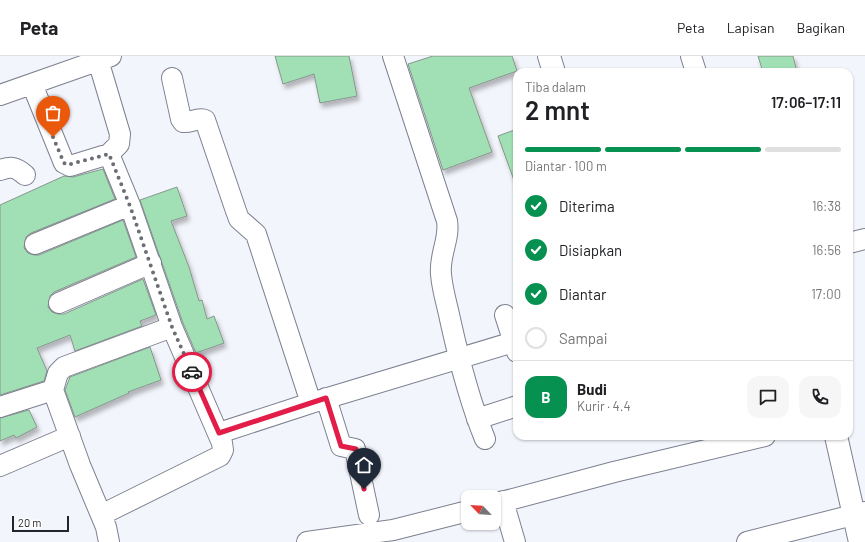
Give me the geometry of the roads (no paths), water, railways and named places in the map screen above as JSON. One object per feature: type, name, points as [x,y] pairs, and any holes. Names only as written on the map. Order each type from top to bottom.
[{"type":"street","points":[[393,56],[447,220],[449,231],[442,254],[441,276],[459,358],[477,419],[485,439]]},
{"type":"street","points":[[549,56],[553,68]]},
{"type":"street","points":[[691,56],[695,68]]},
{"type":"street","points":[[0,95],[105,58],[120,134],[119,144],[109,154],[70,166],[64,163],[32,84]]},
{"type":"street","points":[[172,78],[181,119],[183,122],[201,118],[205,120],[239,219],[256,234],[318,400],[341,446],[356,449],[370,515]]},
{"type":"street","points":[[101,515],[220,456],[223,450],[219,433],[172,327],[151,263],[109,154]]},
{"type":"street","points":[[0,170],[9,166],[18,168],[25,174]]},
{"type":"street","points":[[35,244],[130,206]]},
{"type":"street","points":[[853,242],[865,239]]},
{"type":"street","points":[[59,303],[151,263]]},
{"type":"street","points":[[505,315],[513,337]]},
{"type":"street","points":[[109,542],[101,515],[53,390],[58,373],[64,367],[172,327]]},
{"type":"street","points":[[219,433],[318,400],[459,358],[513,346]]},
{"type":"street","points":[[0,407],[53,390]]},
{"type":"street","points":[[477,419],[513,407]]},
{"type":"street","points":[[0,466],[70,436]]},
{"type":"street","points":[[501,502],[614,472],[748,440]]},
{"type":"street","points":[[837,440],[860,513],[860,542]]},
{"type":"street","points":[[501,508],[515,542]]},
{"type":"street","points":[[307,542],[393,530],[461,513]]},
{"type":"street","points":[[747,542],[860,513]]}]
